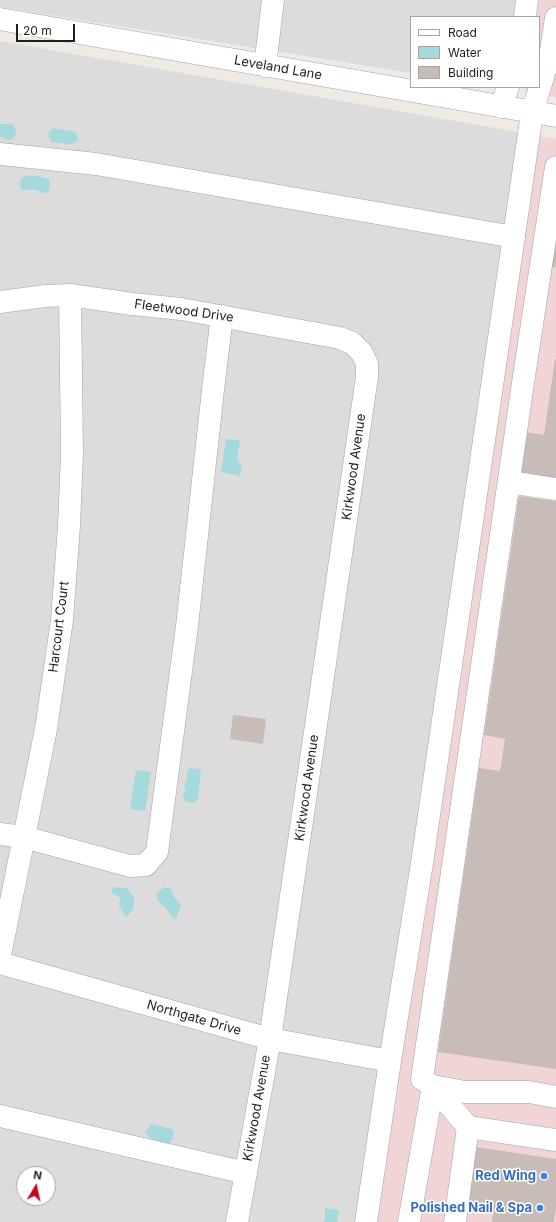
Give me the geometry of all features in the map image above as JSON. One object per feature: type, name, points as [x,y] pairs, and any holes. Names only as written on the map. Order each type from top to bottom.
[{"type":"street","points":[[265,66],[273,0]]},
{"type":"street","points":[[525,16],[527,0]]},
{"type":"street","points":[[366,1222],[422,863],[532,113],[554,52],[556,18]]},
{"type":"street","name":"Leveland Lane","points":[[0,19],[556,116]]},
{"type":"street","points":[[501,107],[508,88]]},
{"type":"street","points":[[0,154],[96,164],[514,237]]},
{"type":"street","points":[[555,176],[523,383],[422,1079],[433,1086],[468,1127],[556,1140]]},
{"type":"street","name":"Fleetwood Drive","points":[[0,302],[45,296],[70,295],[181,309],[340,338],[352,343],[362,353]]},
{"type":"street","name":"Harcourt Court","points":[[0,955],[46,729],[62,620],[70,526],[72,453],[70,295]]},
{"type":"street","points":[[0,834],[24,837],[130,866],[146,865],[156,852],[187,626],[222,316]]},
{"type":"street","name":"Kirkwood Avenue","points":[[237,1222],[270,1039],[367,377],[367,364],[362,353]]},
{"type":"street","points":[[509,482],[556,489]]},
{"type":"street","name":"Northgate Drive","points":[[0,963],[270,1039],[390,1062]]},
{"type":"street","points":[[433,1086],[465,1092],[529,1092],[556,1097]]},
{"type":"street","points":[[409,1222],[433,1086]]},
{"type":"street","points":[[0,1116],[246,1173]]},
{"type":"street","points":[[455,1222],[468,1127]]},
{"type":"shaded area","points":[[0,0],[538,0],[536,16],[410,16],[410,73],[0,7]]},
{"type":"shaded area","points":[[538,0],[556,0],[556,97],[525,92],[526,88],[540,88],[540,16],[536,16]]},
{"type":"shaded area","points":[[0,41],[535,135],[376,1222],[0,1222]]},
{"type":"shaded area","points":[[535,135],[556,139],[556,1222],[376,1222]]},
{"type":"water","points":[[0,124],[13,125],[16,135],[10,140],[0,137]]},
{"type":"water","points":[[53,128],[75,132],[78,140],[71,144],[51,142],[48,134]]},
{"type":"water","points":[[26,176],[38,176],[49,179],[49,191],[41,193],[37,190],[22,190],[20,186],[21,179]]},
{"type":"water","points":[[226,439],[240,440],[237,459],[242,466],[240,476],[221,472]]},
{"type":"water","points":[[190,768],[199,769],[201,772],[198,799],[193,803],[186,802],[183,797],[186,789],[184,786],[187,779],[187,771]]},
{"type":"water","points":[[136,770],[151,772],[145,811],[130,809]]},
{"type":"water","points":[[118,887],[128,889],[134,898],[134,908],[126,917],[119,906],[119,897],[113,894],[111,888]]},
{"type":"water","points":[[164,887],[171,889],[174,897],[181,905],[176,919],[172,917],[166,908],[157,900],[157,893]]},
{"type":"water","points":[[151,1124],[172,1129],[174,1133],[173,1138],[168,1143],[162,1143],[150,1138],[145,1133]]},
{"type":"water","points":[[325,1208],[339,1210],[337,1222],[323,1222],[325,1219]]},
{"type":"building","points":[[556,221],[556,267],[549,266]]},
{"type":"building","points":[[555,359],[556,481],[519,476],[525,432],[544,435]]},
{"type":"building","points":[[519,496],[556,501],[556,1069],[438,1052],[479,768],[500,771],[505,739],[484,735]]},
{"type":"building","points":[[233,715],[266,719],[263,744],[230,739]]},
{"type":"building","points":[[475,1147],[556,1159],[556,1207],[554,1222],[492,1222],[493,1213],[467,1209]]},
{"type":"place","name":"Red Wing","points":[[544,1176]]},
{"type":"place","name":"Polished Nail & Spa","points":[[540,1208]]}]
